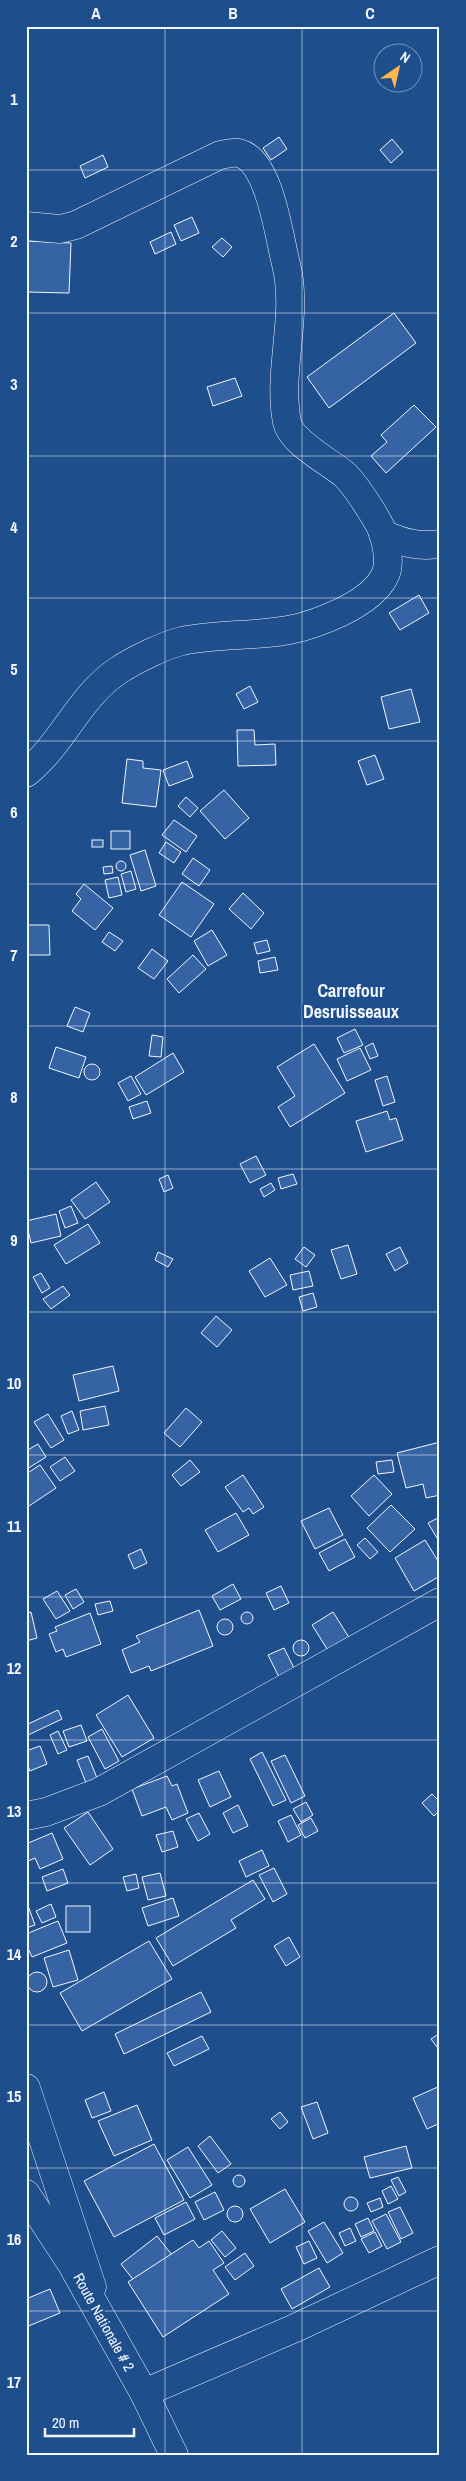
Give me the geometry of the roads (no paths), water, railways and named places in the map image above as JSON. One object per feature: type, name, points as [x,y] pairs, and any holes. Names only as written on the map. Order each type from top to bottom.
[{"type":"street","points":[[26,226],[60,229],[76,225],[220,155],[236,152],[252,161],[265,181],[288,274],[290,297],[286,396],[287,423],[297,438],[351,480],[384,534],[388,560],[386,573],[368,597],[352,606],[301,627],[181,642],[119,670],[95,690],[50,751],[26,773]]},
{"type":"street","points":[[384,534],[404,543],[421,547],[440,544]]},
{"type":"street","points":[[26,1816],[46,1812],[99,1792],[440,1602]]},
{"type":"street","points":[[26,2088],[105,2326]]},
{"type":"street","name":"Route Nationale # 2","points":[[26,2194],[71,2263],[144,2393],[174,2455]]},
{"type":"street","points":[[144,2393],[293,2329],[440,2260]]},
{"type":"district","name":"Carrefour Desruisseaux","points":[[351,1000]]}]
